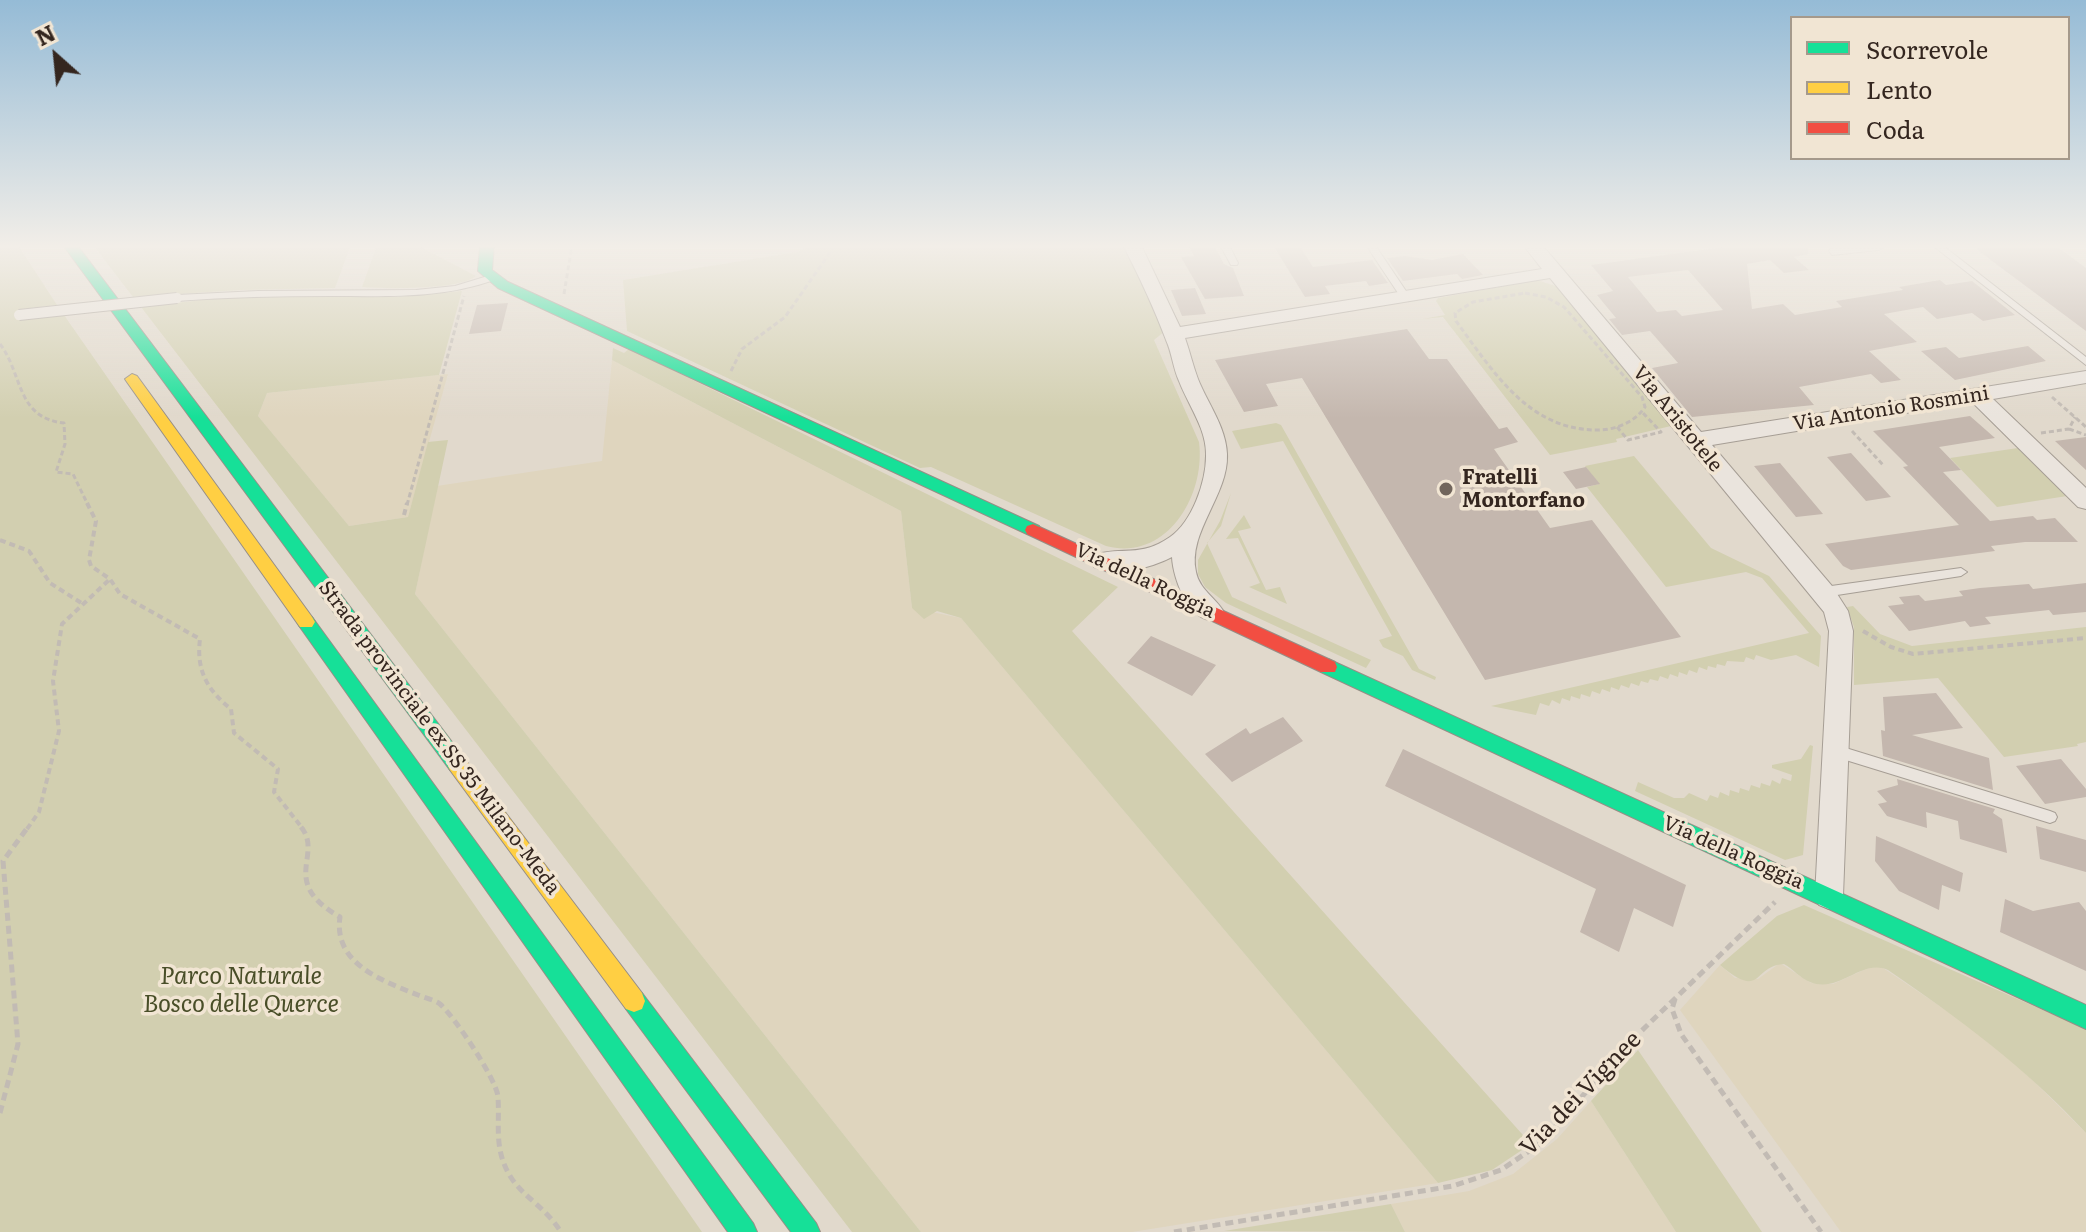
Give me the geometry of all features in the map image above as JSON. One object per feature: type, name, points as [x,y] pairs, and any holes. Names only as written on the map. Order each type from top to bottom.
[{"type":"main road","points":[[77,302],[90,321]]},
{"type":"main road","name":"Strada provinciale ex SS 35 Milano-Meda","points":[[113,302],[807,1232]]},
{"type":"main road","name":"Via della Roggia","points":[[543,302],[1102,561]]},
{"type":"main road","name":"Strada provinciale ex SS 35 Milano-Meda","points":[[118,359],[744,1232]]},
{"type":"main road","name":"Via della Roggia","points":[[1147,575],[1213,612],[2086,1017]]},
{"type":"street","points":[[1102,561],[1179,585],[1183,581],[1183,546],[1211,490],[1217,454],[1213,435],[1187,379],[1173,334],[1158,302]]},
{"type":"street","points":[[1173,334],[1371,302]]},
{"type":"street","name":"Via Aristotele","points":[[1581,302],[1824,592],[1840,622],[1829,896]]},
{"type":"street","name":"Via Antonio Rosmini","points":[[1696,440],[2086,377]]},
{"type":"street","points":[[1978,396],[2086,501]]},
{"type":"street","points":[[1147,575],[1168,550],[1188,535]]},
{"type":"street","points":[[1184,570],[1195,595],[1213,612]]},
{"type":"lane","points":[[19,315],[135,302]]},
{"type":"lane","points":[[2010,302],[2086,362]]},
{"type":"lane","points":[[1824,592],[1961,572]]},
{"type":"lane","points":[[1836,751],[2050,817]]},
{"type":"path","points":[[404,515],[462,302]]},
{"type":"path","points":[[552,307],[556,302]]},
{"type":"path","points":[[716,384],[735,366],[742,349],[785,317],[795,302]]},
{"type":"path","points":[[1472,302],[1455,313],[1456,321],[1528,411],[1554,424],[1580,430],[1617,427],[1630,422],[1642,412],[1645,402],[1639,392],[1569,311],[1558,302]]},
{"type":"path","points":[[0,344],[10,357],[15,381],[31,407],[46,421],[64,423],[65,444],[56,472],[73,474],[96,521],[89,560],[91,566],[110,579],[120,594],[200,639],[197,662],[216,697],[231,709],[234,733],[278,769],[274,792],[308,835],[304,869],[306,889],[320,907],[340,917],[338,931],[350,958],[374,977],[440,1004],[478,1054],[498,1093],[496,1141],[512,1179],[549,1213],[561,1232]]},
{"type":"path","points":[[2060,390],[2047,393],[2086,427]]},
{"type":"path","points":[[1617,427],[1628,440],[1661,432],[1642,412]]},
{"type":"path","points":[[1839,418],[1883,465]]},
{"type":"path","points":[[2069,429],[2086,435]]},
{"type":"path","points":[[0,540],[29,551],[36,570],[63,594],[83,604]]},
{"type":"path","points":[[0,1113],[18,1044],[3,861],[39,812],[59,731],[53,681],[62,624],[110,579]]},
{"type":"path","points":[[1840,622],[1913,654],[2086,638]]},
{"type":"path","name":"Via dei Vignee","points":[[1174,1232],[1439,1189],[1493,1174],[1541,1143],[1631,1041],[1770,907],[1780,896],[1787,878]]},
{"type":"path","points":[[1676,997],[1672,1009],[1681,1034],[1821,1232]]},
{"type":"shaded area","points":[[612,360],[901,511],[912,608],[961,618],[1438,1183],[1132,1232],[921,1232],[415,594],[437,486],[602,461]]},
{"type":"shaded area","points":[[448,374],[408,517],[349,526],[258,416],[267,393]]},
{"type":"shaded area","points":[[1780,963],[1811,983],[1820,984],[1833,984],[1880,966],[1974,1029],[2010,1058],[2086,1133],[2086,1232],[1841,1232],[1680,1010],[1720,965],[1735,978],[1758,979]]},
{"type":"shaded area","points":[[1591,1101],[1676,1232],[1405,1232],[1391,1204],[1469,1191],[1513,1174],[1557,1139]]},
{"type":"green space","name":"Parco Naturale Bosco delle Querce","points":[[0,302],[55,302],[57,305],[22,309],[16,320],[64,315],[702,1232],[0,1232]]},
{"type":"green space","points":[[180,302],[459,302],[439,375],[267,393],[258,416],[349,526],[408,517],[428,442],[448,440],[415,594],[921,1232],[852,1232],[141,307]]},
{"type":"green space","points":[[625,302],[1152,302],[1165,331],[1154,340],[1199,442],[1200,462],[1196,483],[1178,520],[1164,534],[1147,544],[1128,548],[1106,546],[931,467],[920,468],[627,331]]},
{"type":"green space","points":[[1437,302],[1571,302],[1671,426],[1616,439],[1617,442],[1550,455],[1443,317],[1422,319],[1445,315]]},
{"type":"green space","points":[[613,348],[624,353],[629,349],[1118,587],[1072,631],[1531,1144],[1492,1170],[1438,1183],[961,618],[937,611],[924,619],[912,608],[901,511],[612,360]]},
{"type":"green space","points":[[1276,423],[1281,425],[1419,669],[1436,677],[1435,680],[1412,670],[1403,656],[1383,647],[1379,640],[1392,636],[1283,441],[1241,449],[1232,431]]},
{"type":"green space","points":[[2018,448],[2067,496],[1997,507],[1950,458]]},
{"type":"green space","points":[[1634,456],[1711,548],[1769,576],[1821,636],[1819,667],[1796,655],[1771,660],[1756,655],[1754,660],[1746,657],[1744,662],[1727,661],[1725,666],[1708,666],[1707,670],[1699,667],[1697,673],[1689,670],[1687,675],[1679,672],[1678,677],[1670,674],[1668,679],[1660,676],[1658,681],[1641,681],[1639,686],[1631,683],[1629,688],[1621,685],[1619,690],[1611,687],[1610,692],[1602,689],[1600,694],[1592,691],[1590,697],[1581,694],[1580,699],[1571,696],[1570,701],[1562,698],[1560,704],[1552,700],[1549,706],[1540,703],[1536,715],[1491,706],[1809,633],[1762,578],[1746,572],[1666,587],[1587,487],[1599,484],[1585,466]]},
{"type":"green space","points":[[1231,493],[1221,526],[1209,541],[1220,521]]},
{"type":"green space","points":[[1244,515],[1251,528],[1238,531],[1266,590],[1280,587],[1287,604],[1249,587],[1260,583],[1238,538],[1226,539]]},
{"type":"green space","points":[[1207,544],[1232,597],[1371,660],[1366,668],[1226,603],[1205,587],[1198,574],[1198,560]]},
{"type":"green space","points":[[1853,606],[1880,634],[1912,646],[2086,627],[2086,742],[2078,746],[2004,757],[1938,678],[1854,685],[1854,627],[1847,607]]},
{"type":"green space","points":[[1810,745],[1813,746],[1803,855],[1785,860],[1635,791],[1638,782],[1674,798],[1684,798],[1689,793],[1707,801],[1710,795],[1718,798],[1720,792],[1729,796],[1730,790],[1739,793],[1740,788],[1749,791],[1751,785],[1760,788],[1761,783],[1770,786],[1772,780],[1780,784],[1782,778],[1791,781],[1792,775],[1772,768],[1772,765],[1801,759]]},
{"type":"green space","points":[[1804,905],[2086,1029],[2086,1133],[2040,1087],[1992,1046],[1888,970],[1869,968],[1831,984],[1821,984],[1806,980],[1784,964],[1774,966],[1751,981],[1734,975],[1720,965],[1777,916]]},
{"type":"green space","points":[[1638,1050],[1762,1232],[1676,1232],[1591,1101]]},
{"type":"green space","points":[[1391,1204],[1405,1232],[1224,1231]]},
{"type":"building","points":[[1176,302],[1201,302],[1206,314],[1182,316]]},
{"type":"building","points":[[1603,302],[1649,302],[1657,312],[1676,310],[1682,316],[1723,310],[1716,302],[1751,302],[1752,309],[1783,304],[1795,315],[1842,307],[1837,302],[1999,302],[2015,315],[1983,321],[1972,313],[1937,319],[1923,307],[1884,314],[1917,342],[1869,351],[1901,380],[1881,383],[1871,374],[1799,387],[1814,405],[1692,417],[1652,368],[1678,363],[1650,331],[1622,335],[1609,319],[1616,318]]},
{"type":"building","points":[[2048,302],[2086,302],[2086,331]]},
{"type":"building","points":[[508,303],[501,331],[469,334],[477,305]]},
{"type":"building","name":"Fratelli Montorfano","points":[[1407,329],[1429,359],[1447,359],[1499,429],[1507,427],[1518,442],[1494,449],[1550,528],[1592,520],[1681,637],[1485,680],[1302,378],[1266,384],[1278,406],[1244,412],[1215,360]]},
{"type":"building","points":[[2028,346],[2046,361],[1955,380],[1921,351],[1946,347],[1959,358]]},
{"type":"building","points":[[1970,416],[1995,438],[1939,447],[1961,470],[1943,472],[1990,521],[2033,516],[2037,520],[2055,518],[2078,542],[2025,542],[1991,546],[1995,551],[1851,570],[1843,566],[1825,544],[1959,525],[1873,431]]},
{"type":"building","points":[[2086,437],[2086,470],[2055,441]]},
{"type":"building","points":[[1851,453],[1891,497],[1866,501],[1827,457]]},
{"type":"building","points":[[1780,463],[1823,514],[1796,517],[1754,466]]},
{"type":"building","points":[[1586,467],[1600,484],[1576,489],[1563,472]]},
{"type":"building","points":[[2086,583],[2086,612],[2053,615],[2049,610],[1985,617],[1991,624],[1970,627],[1965,621],[1909,631],[1888,606],[1904,604],[1899,597],[1919,595],[1925,601],[1963,596],[1959,591],[1980,588],[2029,584],[2033,589]]},
{"type":"building","points":[[1151,636],[1216,665],[1192,696],[1127,663]]},
{"type":"building","points":[[1936,693],[1963,728],[1912,735],[1989,758],[1993,790],[1883,756],[1883,697]]},
{"type":"building","points":[[1283,717],[1303,741],[1232,782],[1205,754],[1246,728],[1250,734]]},
{"type":"building","points":[[1403,749],[1686,885],[1673,927],[1634,908],[1619,952],[1580,932],[1596,889],[1385,786]]},
{"type":"building","points":[[2061,759],[2086,789],[2086,797],[2045,804],[2016,766]]},
{"type":"building","points":[[1897,779],[1995,809],[1993,813],[2002,819],[2007,853],[1960,839],[1958,821],[1926,812],[1927,828],[1887,816],[1878,804],[1887,802],[1877,791],[1898,785]]},
{"type":"building","points":[[2036,826],[2086,840],[2086,872],[2040,859]]},
{"type":"building","points":[[1876,836],[1963,873],[1960,892],[1942,885],[1939,910],[1899,891],[1875,861]]},
{"type":"building","points":[[2005,899],[2033,911],[2079,902],[2086,911],[2086,971],[2000,932]]},
{"type":"traffic: fast","points":[[113,302],[457,764]]},
{"type":"traffic: fast","points":[[541,302],[1033,530]]},
{"type":"traffic: fast","points":[[306,622],[744,1232]]},
{"type":"traffic: fast","points":[[1328,667],[2086,1017]]},
{"type":"traffic: fast","points":[[634,1001],[807,1232]]},
{"type":"traffic: slow","points":[[132,379],[306,622]]},
{"type":"traffic: slow","points":[[457,764],[634,1001]]},
{"type":"traffic: jam","points":[[1033,530],[1328,667]]},
{"type":"place","name":"Fratelli Montorfano","points":[[1446,489]]}]
